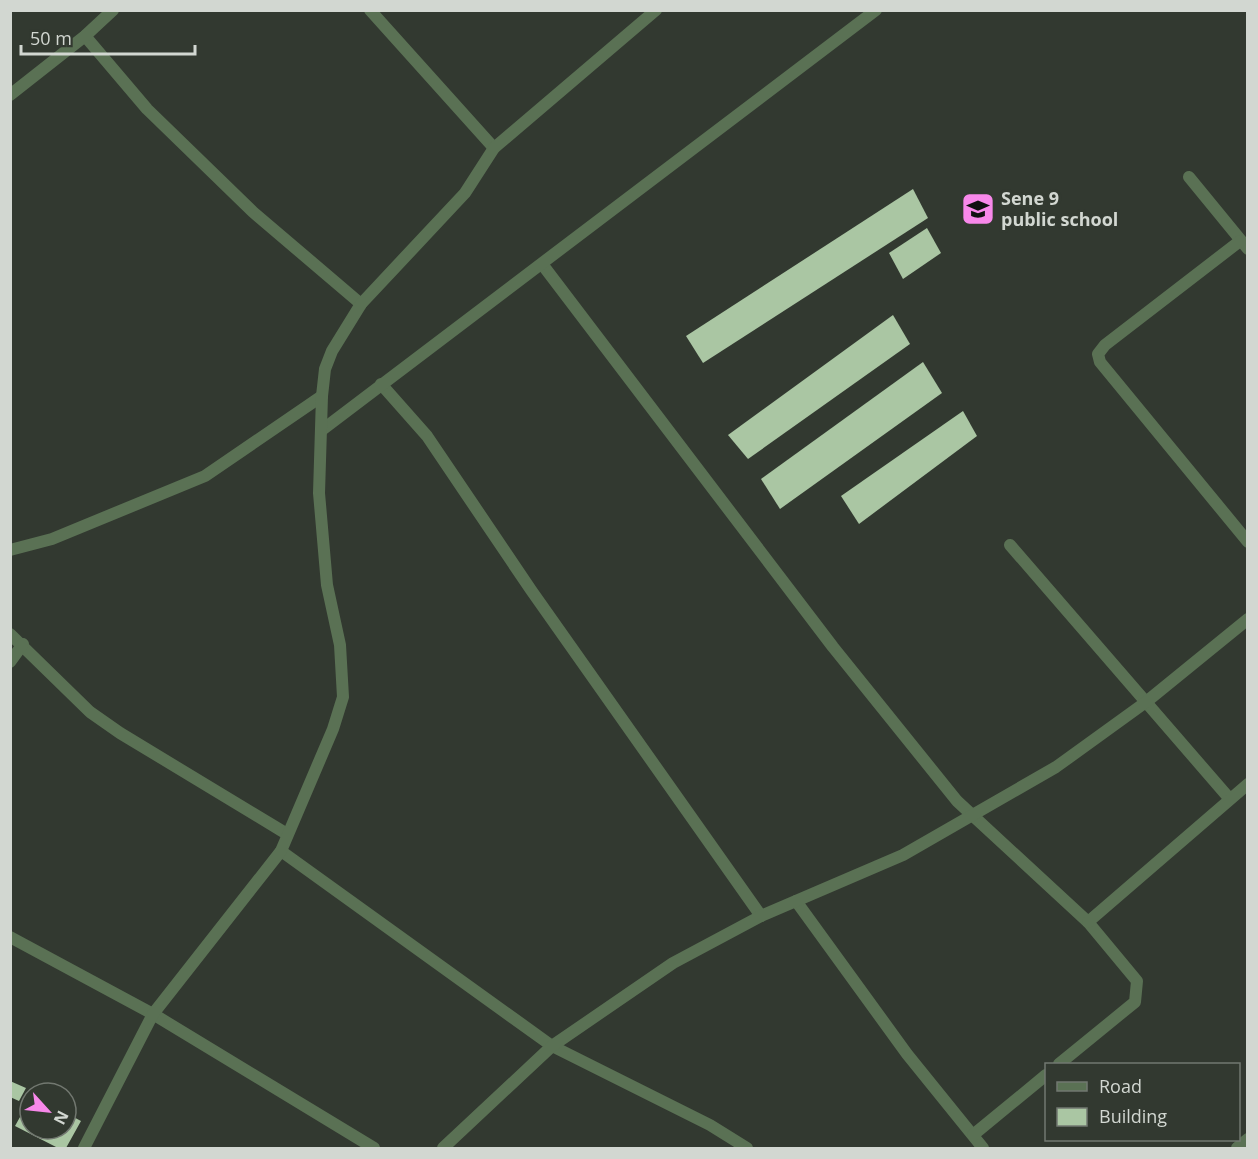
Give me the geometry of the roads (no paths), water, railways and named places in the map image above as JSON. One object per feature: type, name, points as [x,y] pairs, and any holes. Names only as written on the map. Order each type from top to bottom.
[{"type":"street","points":[[10,95],[85,36],[113,10]]},
{"type":"street","points":[[370,10],[494,148]]},
{"type":"street","points":[[84,1149],[153,1014],[281,850],[333,729],[343,697],[340,645],[327,585],[319,493],[322,396],[325,369],[332,351],[361,304],[465,192],[494,148],[656,10]]},
{"type":"street","points":[[322,430],[876,10]]},
{"type":"street","points":[[85,36],[147,109],[253,212],[361,304]]},
{"type":"street","points":[[1189,177],[1244,245],[1105,345],[1098,354],[1100,362],[1248,542]]},
{"type":"street","points":[[542,264],[833,647],[957,801],[975,815],[1088,922],[1137,981],[1135,1002],[1061,1063]]},
{"type":"street","points":[[381,384],[427,436],[531,590],[761,916]]},
{"type":"street","points":[[10,550],[52,539],[205,476],[322,396]]},
{"type":"street","points":[[1010,545],[1229,798]]},
{"type":"street","points":[[443,1149],[552,1046],[673,963],[761,916],[903,855],[1056,767],[1146,702],[1248,619]]},
{"type":"street","points":[[10,634],[90,711],[120,733],[287,834]]},
{"type":"street","points":[[10,662],[22,644]]},
{"type":"street","points":[[1088,922],[1229,798],[1248,784]]},
{"type":"street","points":[[281,850],[552,1046],[710,1125],[747,1149]]},
{"type":"street","points":[[796,901],[907,1054],[983,1149]]},
{"type":"street","points":[[10,937],[153,1014],[374,1149]]},
{"type":"street","points":[[973,1135],[1045,1076]]},
{"type":"street","points":[[1237,1149],[1248,1139]]},
{"type":"place","name":"Sene 9 public school","points":[[978,209]]}]
